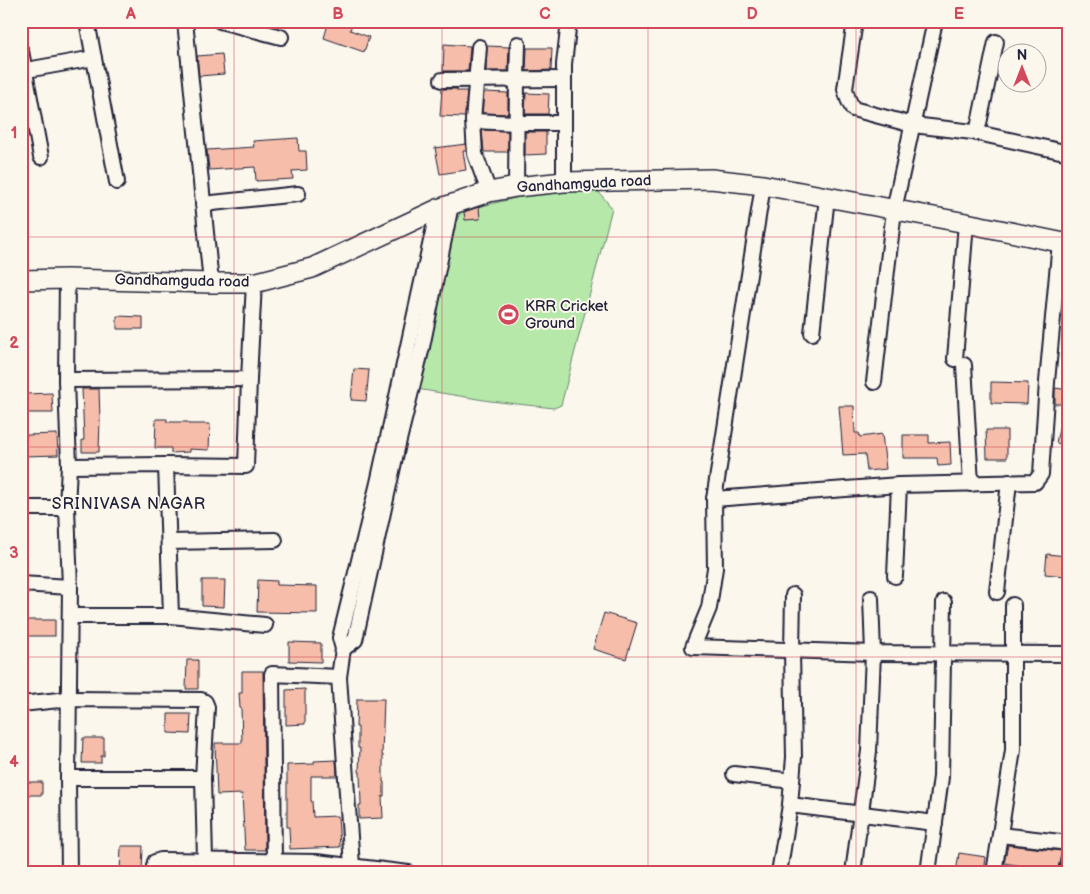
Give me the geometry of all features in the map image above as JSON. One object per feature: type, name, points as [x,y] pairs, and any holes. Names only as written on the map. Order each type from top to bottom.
[{"type":"street","points":[[87,21],[117,182]]},
{"type":"street","points":[[185,21],[211,283]]},
{"type":"street","points":[[220,21],[281,36]]},
{"type":"street","points":[[564,182],[564,64],[569,21]]},
{"type":"street","points":[[855,21],[845,89],[853,109],[913,125],[977,133],[1069,153]]},
{"type":"street","points":[[874,382],[894,210],[934,21]]},
{"type":"street","points":[[977,133],[996,42]]},
{"type":"street","points":[[516,187],[518,44]]},
{"type":"street","points":[[478,47],[473,121],[475,154],[490,192]]},
{"type":"street","points":[[21,51],[23,71],[41,157]]},
{"type":"street","points":[[23,71],[94,58]]},
{"type":"street","points":[[442,80],[564,79]]},
{"type":"street","points":[[473,121],[564,123]]},
{"type":"street","name":"Gandhamguda road","points":[[21,280],[67,279],[254,283],[312,268],[444,207],[490,192],[564,182],[711,178],[763,185],[1064,243]]},
{"type":"street","points":[[763,185],[714,499],[715,568],[709,608],[693,647],[873,653],[1069,654]]},
{"type":"street","points":[[203,204],[298,194]]},
{"type":"street","points":[[812,333],[827,197]]},
{"type":"street","points":[[352,866],[339,677],[343,649],[340,638],[373,529],[401,404],[422,347],[444,207]]},
{"type":"street","points":[[966,223],[960,362],[971,484]]},
{"type":"street","points":[[714,499],[899,486],[1035,482],[1041,474],[1047,382],[1064,243]]},
{"type":"street","points":[[67,279],[66,380],[69,466],[67,508],[70,587],[69,873]]},
{"type":"street","points":[[69,466],[246,466],[254,283]]},
{"type":"street","points":[[66,380],[249,379]]},
{"type":"street","points":[[166,465],[171,616]]},
{"type":"street","points":[[997,592],[1009,482]]},
{"type":"street","points":[[895,576],[899,486]]},
{"type":"street","points":[[21,508],[67,508]]},
{"type":"street","points":[[168,542],[275,540]]},
{"type":"street","points":[[21,584],[70,587]]},
{"type":"street","points":[[779,873],[790,805],[794,757],[793,595]]},
{"type":"street","points":[[853,873],[869,751],[873,653],[871,598]]},
{"type":"street","points":[[928,873],[941,777],[944,602]]},
{"type":"street","points":[[994,873],[1013,750],[1013,605]]},
{"type":"street","points":[[70,616],[171,616],[264,625]]},
{"type":"street","points":[[274,862],[272,674],[339,677]]},
{"type":"street","points":[[21,704],[69,699],[201,700],[205,702],[207,707],[203,778],[205,860]]},
{"type":"street","points":[[734,774],[792,781]]},
{"type":"street","points":[[68,778],[203,778]]},
{"type":"street","points":[[790,805],[935,823]]},
{"type":"street","points":[[1000,835],[1069,843]]},
{"type":"street","points":[[1066,873],[1069,858]]},
{"type":"street","points":[[154,873],[155,862],[161,860],[205,860],[233,867],[274,862],[316,868],[352,866],[408,873]]},
{"type":"green space","name":"KRR Cricket Ground","points":[[597,190],[612,208],[561,405],[554,408],[490,401],[417,389],[448,240],[461,211],[528,195]]},
{"type":"building","points":[[329,21],[353,21],[350,30],[369,37],[364,52],[324,38]]},
{"type":"building","points":[[444,44],[470,46],[468,71],[443,71]]},
{"type":"building","points":[[487,46],[509,47],[508,71],[486,71]]},
{"type":"building","points":[[527,48],[552,48],[551,70],[526,71]]},
{"type":"building","points":[[222,54],[224,74],[199,76],[197,56]]},
{"type":"building","points":[[442,89],[467,91],[465,117],[440,116]]},
{"type":"building","points":[[484,92],[508,93],[508,114],[482,113]]},
{"type":"building","points":[[526,93],[549,94],[548,114],[525,114]]},
{"type":"building","points":[[482,130],[508,131],[508,152],[484,152]]},
{"type":"building","points":[[525,132],[546,132],[546,154],[525,155]]},
{"type":"building","points":[[298,138],[299,151],[306,151],[307,170],[292,171],[293,179],[256,181],[255,167],[209,170],[207,150],[254,147],[253,141]]},
{"type":"building","points":[[466,144],[466,151],[463,151],[466,170],[440,174],[435,148]]},
{"type":"building","points":[[479,207],[480,219],[465,220],[464,212]]},
{"type":"building","points":[[117,316],[143,317],[143,329],[117,329]]},
{"type":"building","points":[[354,369],[369,370],[366,401],[351,400]]},
{"type":"building","points":[[991,382],[1028,383],[1027,404],[991,403]]},
{"type":"building","points":[[1055,388],[1069,390],[1069,404],[1055,404]]},
{"type":"building","points":[[82,389],[99,389],[99,452],[82,452],[82,440],[84,440]]},
{"type":"building","points":[[52,393],[53,413],[27,413],[26,394]]},
{"type":"building","points":[[1064,405],[1069,406],[1069,446],[1056,443]]},
{"type":"building","points":[[839,406],[854,406],[855,433],[859,433],[860,437],[882,434],[886,469],[867,471],[865,454],[843,455]]},
{"type":"building","points":[[156,419],[167,419],[167,422],[188,422],[188,424],[210,424],[209,450],[189,449],[189,452],[171,453],[171,448],[155,448]]},
{"type":"building","points":[[986,430],[1007,430],[1007,458],[987,458]]},
{"type":"building","points":[[57,434],[58,455],[25,456],[26,435]]},
{"type":"building","points":[[903,435],[929,435],[929,443],[950,442],[951,465],[938,466],[937,458],[903,458]]},
{"type":"building","points":[[1047,554],[1067,556],[1065,576],[1045,574]]},
{"type":"building","points":[[202,580],[225,580],[224,607],[202,606]]},
{"type":"building","points":[[258,580],[277,581],[277,585],[317,586],[317,613],[257,612]]},
{"type":"building","points":[[604,613],[637,623],[626,659],[593,649]]},
{"type":"building","points":[[26,620],[55,620],[55,636],[26,636]]},
{"type":"building","points":[[289,642],[321,643],[321,662],[289,661]]},
{"type":"building","points":[[187,660],[198,660],[198,689],[186,689]]},
{"type":"building","points":[[242,671],[263,671],[265,850],[245,850],[242,794],[217,795],[215,743],[242,743],[239,693],[242,693]]},
{"type":"building","points":[[305,689],[305,724],[286,725],[286,690]]},
{"type":"building","points":[[357,699],[384,699],[382,755],[384,782],[384,796],[382,796],[383,818],[359,819],[359,805],[361,805],[360,748],[358,748],[358,727],[356,727]]},
{"type":"building","points":[[168,714],[191,714],[190,734],[168,733]]},
{"type":"building","points":[[83,738],[104,738],[104,756],[101,756],[101,763],[82,763]]},
{"type":"building","points":[[336,760],[337,776],[311,776],[311,801],[313,817],[338,816],[340,847],[290,849],[289,827],[287,827],[287,765],[314,764],[314,761]]},
{"type":"building","points":[[25,782],[42,782],[42,795],[25,795]]},
{"type":"building","points":[[1008,845],[1062,851],[1057,873],[1034,873],[1035,868],[1004,863]]},
{"type":"building","points":[[121,846],[143,846],[142,873],[120,873]]},
{"type":"building","points":[[959,853],[986,857],[984,873],[956,873]]},
{"type":"place","name":"KRR Cricket Ground","points":[[509,315]]},
{"type":"district","name":"SRINIVASA NAGAR","points":[[129,504]]}]
